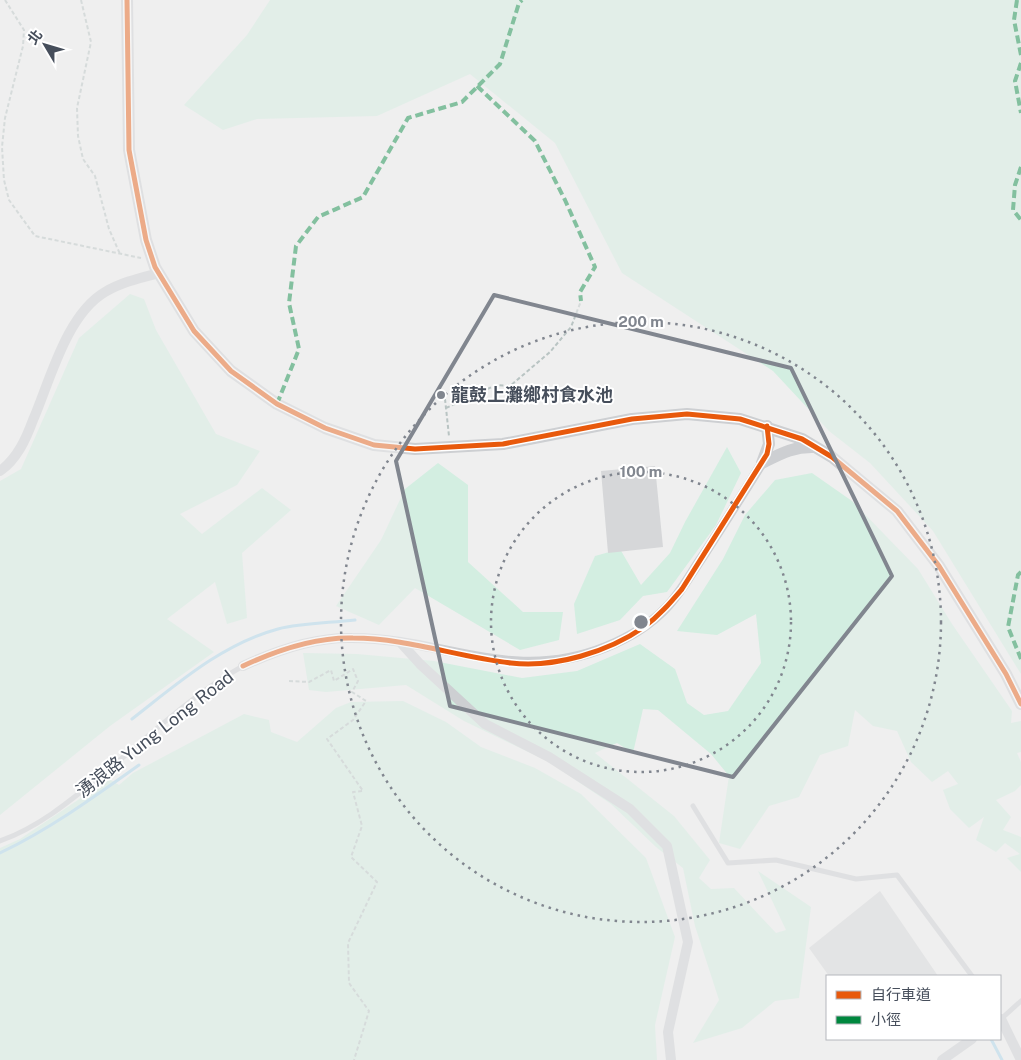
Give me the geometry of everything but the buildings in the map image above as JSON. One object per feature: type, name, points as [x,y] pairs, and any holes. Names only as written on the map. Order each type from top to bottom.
[{"type":"street","points":[[127,0],[129,150],[146,240],[159,273],[194,330],[231,371],[278,404],[325,428],[374,445],[415,449],[502,444],[662,415],[713,415],[740,418],[802,438],[866,484],[902,518],[944,574],[1006,674],[1021,704]]},
{"type":"street","points":[[0,471],[16,455],[27,436],[72,327],[86,309],[104,292],[112,288],[128,281],[159,273]]},
{"type":"street","points":[[762,463],[769,444],[767,426]]},
{"type":"street","points":[[762,463],[801,446],[817,448]]},
{"type":"street","name":"湧浪路 Yung Long Road","points":[[243,666],[283,649],[316,641],[351,638],[401,643],[512,663],[538,663],[567,659],[618,642],[644,627],[671,602],[762,463]]},
{"type":"street","points":[[401,643],[420,664],[485,724],[549,757],[630,809],[667,846],[688,942],[668,1032],[671,1060]]},
{"type":"street","points":[[1001,1020],[1021,1060]]},
{"type":"street","points":[[942,1060],[971,1040]]},
{"type":"lane","name":"湧浪路 Yung Long Road","points":[[0,841],[20,834],[72,800],[179,711],[211,686],[243,666]]},
{"type":"lane","points":[[693,806],[728,863],[776,860],[856,879],[897,875],[971,975]]},
{"type":"lane","points":[[1001,1017],[1021,1001]]},
{"type":"path","points":[[5,0],[24,30],[23,46],[4,128],[2,147],[4,180],[9,200],[35,236],[153,260]]},
{"type":"path","points":[[81,0],[91,42],[77,108],[78,136],[83,159],[95,176],[109,229],[120,254]]},
{"type":"path","points":[[446,408],[496,385],[510,386],[550,352],[571,327],[581,301]]},
{"type":"path","points":[[445,399],[450,444]]},
{"type":"path","points":[[289,681],[309,682],[330,670],[334,681],[353,669],[358,682],[352,692],[366,701],[353,720],[327,739],[363,791],[353,792],[362,826],[352,856],[377,882],[348,943],[349,983],[369,1011],[354,1060]]},
{"type":"highlighted area","points":[[494,295],[791,368],[892,576],[733,777],[450,706],[396,461]]},
{"type":"green space","points":[[270,0],[1021,0],[1021,674],[933,531],[870,463],[829,431],[773,371],[622,273],[555,143],[470,74],[377,116],[257,119],[223,130],[184,105],[247,35]]},
{"type":"green space","points":[[130,294],[144,299],[156,330],[216,434],[260,451],[237,485],[180,514],[202,534],[262,488],[291,510],[242,553],[247,618],[227,624],[215,582],[167,619],[214,652],[110,726],[0,815],[0,481],[21,469],[79,338]]},
{"type":"green space","points":[[727,447],[741,473],[716,525],[667,592],[643,596],[620,620],[577,634],[574,604],[595,556],[620,549],[641,585],[670,553]]},
{"type":"green space","points":[[438,463],[468,485],[468,562],[523,612],[563,612],[559,640],[520,650],[415,588],[379,625],[336,606],[381,540],[405,489]]},
{"type":"green space","points":[[812,473],[852,501],[918,569],[952,624],[1012,711],[1011,723],[1021,721],[1021,752],[1017,753],[1021,762],[1021,785],[1015,791],[996,800],[1011,817],[1003,830],[1021,837],[1021,872],[1007,858],[1020,854],[1005,843],[996,852],[976,840],[984,817],[969,828],[950,809],[943,790],[958,784],[948,771],[932,782],[911,762],[897,731],[873,726],[855,710],[848,746],[820,755],[799,797],[769,806],[740,849],[719,843],[729,776],[711,754],[658,710],[643,709],[633,753],[617,743],[595,753],[674,816],[710,860],[699,878],[711,889],[734,888],[776,933],[786,930],[758,871],[811,907],[799,998],[775,1001],[742,1028],[693,1043],[719,1000],[695,926],[683,868],[656,847],[611,804],[549,762],[464,721],[406,685],[326,692],[309,690],[303,653],[357,654],[434,661],[522,678],[577,671],[640,644],[675,669],[687,703],[704,715],[728,711],[761,663],[756,614],[717,635],[677,631],[723,559],[745,515],[775,480]]},
{"type":"green space","points":[[403,701],[446,722],[481,747],[535,768],[581,794],[646,858],[675,937],[655,1025],[657,1060],[0,1060],[0,848],[20,839],[109,779],[119,785],[133,773],[244,714],[269,720],[271,732],[297,742],[336,708],[351,702]]},
{"type":"waterway","points":[[132,719],[201,666],[238,644],[278,629],[297,625],[355,620]]},
{"type":"waterway","points":[[0,853],[54,823],[139,765]]},
{"type":"waterway","points":[[992,1040],[1002,1060]]},
{"type":"marked path","points":[[277,404],[299,349],[289,303],[296,246],[318,217],[363,197],[408,118],[462,102],[500,64],[519,3],[522,0]]},
{"type":"marked path","points":[[1017,0],[1014,20],[1021,55]]},
{"type":"marked path","points":[[1021,63],[1015,81],[1021,113]]},
{"type":"marked path","points":[[477,86],[535,141],[565,200],[595,267],[580,292],[581,301]]},
{"type":"marked path","points":[[1021,167],[1015,185],[1013,210],[1021,220]]},
{"type":"marked path","points":[[1021,572],[1018,575],[1008,627],[1021,659]]},
{"type":"cycle path","points":[[127,0],[129,150],[146,240],[155,267],[194,331],[231,371],[277,404],[325,428],[374,445],[415,449],[503,444],[632,419],[687,414],[740,419],[802,439],[832,457],[897,511],[939,566],[1006,674],[1021,704]]},
{"type":"cycle path","points":[[243,666],[296,646],[339,638],[393,641],[491,660],[528,664],[563,660],[598,651],[614,644],[649,623],[682,589],[767,454],[769,444],[767,426]]},
{"type":"place","name":"龍鼓上灘鄉村食水池","points":[[441,395]]}]
